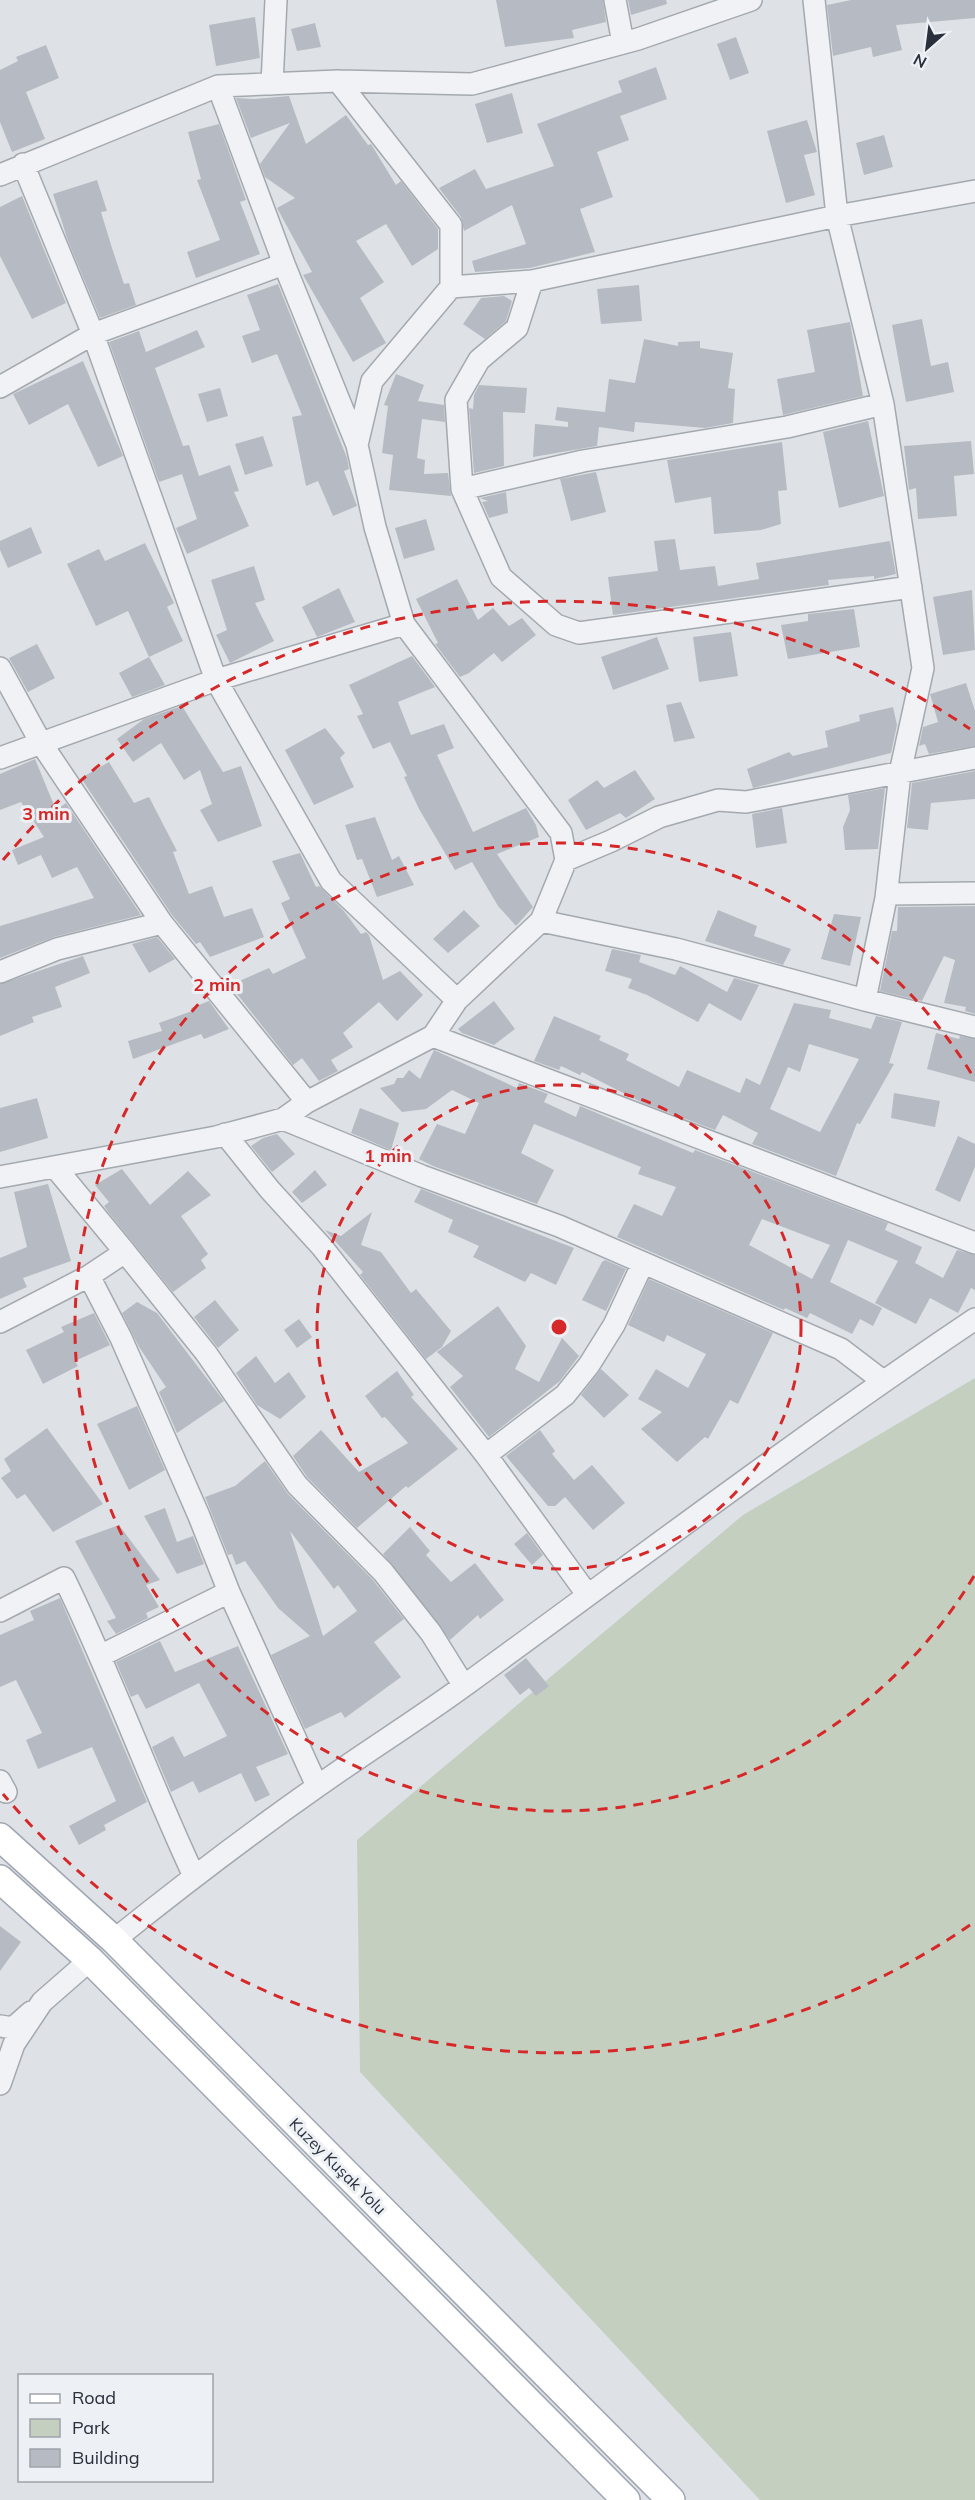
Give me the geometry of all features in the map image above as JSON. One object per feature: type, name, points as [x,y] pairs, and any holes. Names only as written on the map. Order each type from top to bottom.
[{"type":"main road","name":"Kuzey Kuşak Yolu","points":[[0,1838],[114,1940],[671,2500]]},
{"type":"main road","name":"Kuzey Kuşak Yolu","points":[[0,1879],[90,1960],[626,2500]]},
{"type":"street","points":[[272,84],[276,0]]},
{"type":"street","points":[[615,0],[623,43]]},
{"type":"street","points":[[457,1000],[331,881],[216,680],[93,334],[8,167],[218,86],[338,81],[472,84],[623,43],[751,0]]},
{"type":"street","points":[[814,0],[837,216],[883,404],[923,668],[900,773],[887,894],[865,1000]]},
{"type":"street","points":[[338,81],[451,225],[451,287],[372,381],[357,445]]},
{"type":"street","points":[[0,1177],[225,1134],[284,1119],[307,1102],[434,1036],[457,1000],[541,921],[566,860],[561,833],[404,624],[375,527],[357,445],[284,264],[218,86]]},
{"type":"street","points":[[451,287],[532,281],[837,216],[975,191]]},
{"type":"street","points":[[0,387],[93,334],[284,264]]},
{"type":"street","points":[[532,281],[517,328],[479,360],[456,400],[462,489],[501,577],[556,625],[579,633],[911,586]]},
{"type":"street","points":[[462,489],[583,460],[788,427],[883,404]]},
{"type":"street","points":[[0,758],[216,680],[404,624]]},
{"type":"street","points":[[0,668],[41,743],[162,923],[307,1102]]},
{"type":"street","points":[[566,860],[659,817],[718,800],[746,802],[975,758]]},
{"type":"street","points":[[887,894],[975,893]]},
{"type":"street","points":[[541,921],[676,949],[975,1027]]},
{"type":"street","points":[[0,972],[57,949],[162,923]]},
{"type":"street","points":[[434,1036],[975,1243]]},
{"type":"street","points":[[284,1119],[422,1176],[559,1226],[841,1349],[883,1381]]},
{"type":"street","points":[[225,1134],[270,1190],[322,1247],[486,1455],[587,1594]]},
{"type":"street","points":[[55,1167],[206,1353],[297,1485],[383,1572],[431,1633],[464,1686]]},
{"type":"street","points":[[0,1322],[89,1276],[125,1252]]},
{"type":"street","points":[[486,1455],[571,1388],[614,1325],[643,1263]]},
{"type":"street","points":[[89,1276],[121,1338],[199,1516],[229,1592],[317,1786]]},
{"type":"street","points":[[114,1940],[194,1876],[317,1786],[464,1686],[587,1594],[883,1381],[975,1320]]},
{"type":"street","points":[[0,1611],[64,1578],[102,1655],[150,1778],[194,1876]]},
{"type":"street","points":[[102,1655],[229,1592]]},
{"type":"street","points":[[0,2026],[13,2028],[90,1960]]},
{"type":"street","points":[[0,2084],[7,2038],[42,2002]]},
{"type":"green space","points":[[975,1378],[975,2500],[760,2500],[360,2072],[357,1840],[743,1515]]},
{"type":"building","points":[[496,0],[603,0],[606,22],[572,30],[574,38],[505,47]]},
{"type":"building","points":[[628,0],[666,0],[667,4],[631,15]]},
{"type":"building","points":[[851,0],[975,0],[975,18],[896,25],[902,50],[873,57],[871,47],[833,56],[827,5]]},
{"type":"building","points":[[255,17],[260,58],[216,66],[209,25]]},
{"type":"building","points":[[315,23],[321,47],[297,51],[291,29]]},
{"type":"building","points":[[736,37],[749,73],[730,80],[717,44]]},
{"type":"building","points":[[46,45],[59,78],[26,92],[45,139],[12,152],[0,122],[0,70],[18,61],[16,57]]},
{"type":"building","points":[[656,67],[667,99],[620,116],[629,140],[597,152],[613,197],[580,209],[595,252],[530,268],[475,272],[472,261],[526,244],[512,205],[464,231],[461,217],[439,188],[475,169],[486,189],[554,166],[537,124],[622,92],[618,81]]},
{"type":"building","points":[[512,93],[523,133],[487,143],[475,104]]},
{"type":"building","points":[[289,96],[306,144],[346,115],[368,145],[371,144],[396,185],[401,181],[438,229],[438,249],[412,266],[386,224],[356,241],[384,282],[360,298],[386,343],[353,362],[303,275],[312,272],[277,208],[295,198],[265,177],[260,164],[290,123],[251,138],[236,98]]},
{"type":"building","points":[[807,120],[817,152],[804,155],[815,195],[786,203],[767,131]]},
{"type":"building","points":[[219,124],[246,200],[240,202],[260,254],[196,278],[187,252],[220,240],[197,180],[201,179],[188,132]]},
{"type":"building","points":[[884,135],[893,167],[864,175],[856,143]]},
{"type":"building","points":[[97,180],[107,211],[101,212],[112,248],[124,284],[129,283],[136,305],[100,318],[68,241],[53,194]]},
{"type":"building","points":[[22,196],[66,303],[32,319],[0,256],[0,207]]},
{"type":"building","points":[[278,284],[347,458],[349,469],[344,471],[357,506],[333,516],[318,481],[306,486],[292,417],[302,415],[277,354],[252,363],[242,336],[260,330],[247,295]]},
{"type":"building","points":[[639,285],[642,321],[601,324],[597,289]]},
{"type":"building","points":[[504,296],[512,301],[506,321],[485,339],[463,324],[481,298]]},
{"type":"building","points":[[922,319],[931,366],[948,362],[954,392],[906,402],[892,325]]},
{"type":"building","points":[[850,322],[863,396],[783,415],[777,379],[815,372],[807,330]]},
{"type":"building","points":[[197,330],[205,347],[155,368],[183,446],[189,445],[199,476],[230,465],[239,491],[234,492],[249,526],[187,554],[176,528],[197,519],[182,474],[159,482],[109,342],[139,331],[146,352]]},
{"type":"building","points":[[644,339],[678,346],[678,342],[700,341],[700,348],[733,353],[728,388],[735,389],[733,423],[705,428],[635,422],[634,432],[599,427],[597,446],[533,457],[535,424],[568,427],[568,422],[555,420],[557,407],[605,412],[609,379],[635,383]]},
{"type":"building","points":[[83,361],[123,456],[98,467],[68,404],[29,425],[13,394]]},
{"type":"building","points":[[396,374],[424,385],[418,401],[444,405],[445,422],[422,419],[417,458],[425,460],[424,474],[448,473],[451,496],[389,490],[393,455],[382,453],[388,406],[384,405]]},
{"type":"building","points":[[479,385],[527,388],[525,413],[503,412],[504,466],[474,473],[469,408],[473,409],[474,395]]},
{"type":"building","points":[[220,388],[228,416],[207,422],[198,394]]},
{"type":"building","points":[[868,421],[884,496],[839,508],[823,432]]},
{"type":"building","points":[[263,436],[273,466],[245,475],[235,444]]},
{"type":"building","points":[[971,441],[974,474],[954,476],[957,516],[918,519],[916,488],[909,490],[904,446]]},
{"type":"building","points":[[782,442],[787,490],[778,491],[781,524],[761,530],[714,534],[711,497],[675,503],[667,460]]},
{"type":"building","points":[[596,472],[606,512],[571,521],[560,479]]},
{"type":"building","points":[[506,492],[508,513],[489,518],[482,502],[488,501],[480,498]]},
{"type":"building","points":[[426,519],[435,550],[404,559],[395,528]]},
{"type":"building","points":[[31,527],[42,553],[8,568],[0,550],[0,541]]},
{"type":"building","points":[[675,539],[680,570],[715,566],[718,586],[759,579],[756,563],[890,541],[896,574],[874,579],[874,576],[828,580],[829,585],[613,615],[608,577],[658,571],[654,541]]},
{"type":"building","points":[[145,543],[174,603],[167,607],[183,641],[149,657],[128,611],[96,626],[67,564],[99,549],[105,561]]},
{"type":"building","points":[[254,566],[265,600],[255,603],[274,641],[230,663],[216,635],[227,630],[211,580]]},
{"type":"building","points":[[457,579],[478,620],[493,608],[509,626],[522,618],[536,635],[502,662],[494,653],[469,673],[460,677],[435,644],[438,643],[416,599]]},
{"type":"building","points":[[339,588],[355,622],[317,637],[302,607]]},
{"type":"building","points":[[972,590],[975,650],[943,655],[933,597]]},
{"type":"building","points":[[854,609],[860,647],[788,659],[781,625],[808,621],[808,614]]},
{"type":"building","points":[[731,632],[738,676],[699,682],[693,637]]},
{"type":"building","points":[[657,637],[669,669],[613,690],[601,657]]},
{"type":"building","points":[[37,644],[55,678],[28,692],[9,658]]},
{"type":"building","points":[[412,656],[435,687],[398,702],[411,735],[444,724],[454,748],[437,755],[473,832],[526,808],[536,825],[539,837],[497,854],[533,907],[516,926],[498,906],[472,862],[455,870],[419,809],[404,777],[407,776],[390,742],[373,749],[357,716],[363,714],[349,685]]},
{"type":"building","points":[[149,657],[165,685],[132,697],[119,673]]},
{"type":"building","points":[[966,683],[975,711],[975,746],[929,754],[925,744],[919,746],[923,727],[938,722],[930,694]]},
{"type":"building","points":[[681,702],[695,738],[674,742],[666,705]]},
{"type":"building","points":[[182,706],[223,772],[241,766],[262,826],[218,842],[200,810],[212,804],[200,770],[184,780],[161,743],[133,762],[117,739],[144,719]]},
{"type":"building","points":[[893,707],[897,725],[891,753],[753,788],[747,769],[789,752],[793,756],[828,747],[825,731],[860,721],[859,715]]},
{"type":"building","points":[[325,728],[345,753],[340,758],[354,787],[314,805],[285,750]]},
{"type":"building","points":[[35,759],[56,810],[66,803],[141,915],[54,937],[0,958],[0,926],[94,898],[77,867],[52,878],[41,855],[18,865],[12,850],[44,837],[21,802],[0,810],[0,774]]},
{"type":"building","points":[[109,762],[134,803],[149,797],[177,851],[173,852],[189,894],[212,886],[224,917],[252,908],[264,937],[210,957],[200,942],[196,944],[172,915],[81,778]]},
{"type":"building","points":[[635,770],[655,799],[626,818],[620,813],[586,830],[568,800],[597,780],[604,788]]},
{"type":"building","points":[[975,771],[975,799],[931,803],[928,830],[907,828],[912,783]]},
{"type":"building","points":[[885,788],[878,849],[845,850],[843,827],[850,810],[848,795]]},
{"type":"building","points":[[782,808],[787,843],[756,848],[752,814]]},
{"type":"building","points":[[375,817],[392,860],[399,856],[414,885],[377,897],[362,859],[357,860],[345,825]]},
{"type":"building","points":[[300,853],[316,887],[319,886],[344,911],[361,934],[366,932],[369,935],[383,980],[400,971],[423,995],[397,1021],[379,1002],[343,1033],[353,1047],[331,1060],[338,1071],[319,1081],[302,1058],[293,1065],[230,985],[269,968],[273,974],[306,958],[281,903],[290,899],[272,861]]},
{"type":"building","points":[[975,906],[975,1014],[965,1011],[966,1007],[944,1003],[955,960],[944,956],[922,1001],[880,991],[892,931],[897,931],[898,907]]},
{"type":"building","points":[[464,910],[480,926],[448,953],[433,939]]},
{"type":"building","points":[[718,910],[757,926],[754,936],[791,949],[783,965],[705,941]]},
{"type":"building","points":[[834,914],[861,917],[850,966],[821,959]]},
{"type":"building","points":[[157,937],[175,959],[149,973],[132,944]]},
{"type":"building","points":[[612,949],[641,955],[639,962],[675,975],[680,966],[727,992],[734,978],[759,985],[741,1021],[709,1003],[698,1022],[647,995],[628,988],[632,979],[605,971]]},
{"type":"building","points":[[83,956],[90,973],[55,987],[62,1007],[32,1017],[34,1022],[0,1036],[0,984]]},
{"type":"building","points":[[209,1001],[229,1029],[204,1039],[201,1034],[133,1059],[128,1041],[162,1031],[159,1023],[192,1011],[191,1008]]},
{"type":"building","points":[[494,1001],[515,1029],[494,1045],[462,1033],[458,1029]]},
{"type":"building","points":[[794,1003],[831,1010],[829,1018],[871,1029],[876,1016],[902,1022],[889,1063],[894,1064],[860,1124],[857,1123],[836,1176],[752,1144],[758,1133],[723,1115],[715,1130],[643,1103],[582,1072],[580,1075],[561,1066],[559,1070],[534,1061],[554,1016],[601,1036],[599,1040],[629,1054],[626,1060],[679,1087],[687,1070],[740,1093],[746,1078],[760,1085]],"holes":[[[809,1044],[859,1059],[820,1132],[770,1109],[788,1067],[800,1072]]]},
{"type":"building","points":[[936,1033],[959,1039],[960,1036],[975,1039],[975,1082],[927,1069]]},
{"type":"building","points":[[434,1050],[517,1088],[519,1083],[548,1094],[544,1102],[576,1117],[580,1106],[693,1153],[695,1150],[888,1223],[885,1230],[922,1247],[915,1263],[943,1278],[957,1250],[975,1255],[975,1290],[971,1288],[958,1313],[930,1298],[916,1324],[875,1303],[898,1261],[848,1240],[830,1282],[882,1308],[873,1326],[860,1319],[852,1334],[810,1313],[807,1318],[785,1308],[784,1310],[617,1237],[634,1204],[662,1216],[676,1187],[638,1174],[641,1167],[534,1124],[521,1153],[554,1170],[537,1204],[419,1159],[437,1124],[465,1134],[479,1103],[452,1090],[426,1109],[402,1112],[380,1088],[394,1084],[397,1078],[403,1078],[409,1070],[420,1079]],"holes":[[[762,1219],[830,1245],[812,1279],[749,1245]]]},
{"type":"building","points":[[894,1093],[940,1101],[935,1127],[891,1118]]},
{"type":"building","points":[[37,1098],[48,1138],[0,1152],[0,1108]]},
{"type":"building","points":[[360,1108],[399,1123],[391,1150],[351,1133]]},
{"type":"building","points":[[277,1134],[295,1154],[272,1172],[251,1146],[263,1138]]},
{"type":"building","points":[[958,1136],[975,1144],[975,1167],[960,1202],[935,1190]]},
{"type":"building","points":[[122,1169],[150,1205],[188,1171],[211,1195],[181,1216],[208,1254],[201,1260],[206,1268],[173,1292],[109,1213],[104,1206],[109,1202],[95,1185]]},
{"type":"building","points":[[315,1170],[327,1185],[302,1203],[292,1192]]},
{"type":"building","points":[[48,1184],[71,1261],[23,1278],[27,1287],[0,1299],[0,1258],[27,1247],[14,1192]]},
{"type":"building","points":[[421,1189],[574,1248],[556,1285],[531,1273],[525,1282],[473,1257],[479,1246],[448,1232],[453,1220],[414,1202]]},
{"type":"building","points":[[372,1212],[361,1245],[381,1252],[411,1293],[416,1289],[451,1331],[442,1347],[426,1359],[360,1275],[363,1272],[325,1230],[341,1236]]},
{"type":"building","points":[[605,1260],[626,1269],[606,1311],[582,1300]]},
{"type":"building","points":[[649,1279],[773,1333],[738,1404],[730,1400],[708,1439],[705,1437],[677,1462],[641,1429],[662,1412],[638,1399],[656,1369],[688,1388],[706,1354],[667,1335],[664,1342],[628,1325]]},
{"type":"building","points":[[215,1300],[239,1330],[218,1348],[194,1317]]},
{"type":"building","points":[[137,1302],[157,1313],[224,1401],[177,1433],[159,1392],[166,1387],[139,1347],[122,1313]]},
{"type":"building","points":[[498,1306],[526,1346],[515,1369],[539,1382],[562,1338],[579,1356],[560,1381],[489,1437],[450,1387],[463,1376],[437,1352]]},
{"type":"building","points":[[94,1313],[110,1345],[75,1361],[78,1366],[43,1384],[26,1350],[64,1332],[61,1327]]},
{"type":"building","points":[[299,1319],[312,1337],[297,1348],[284,1330]]},
{"type":"building","points":[[256,1356],[275,1383],[289,1372],[306,1397],[280,1419],[257,1405],[236,1373]]},
{"type":"building","points":[[601,1369],[629,1395],[604,1418],[581,1395]]},
{"type":"building","points":[[397,1371],[414,1395],[411,1397],[458,1449],[408,1488],[406,1486],[357,1528],[307,1477],[293,1456],[321,1430],[359,1472],[408,1443],[385,1417],[382,1418],[365,1396]]},
{"type":"building","points":[[137,1406],[165,1470],[129,1490],[97,1424]]},
{"type":"building","points":[[47,1428],[103,1504],[53,1532],[25,1494],[17,1499],[1,1478],[11,1471],[4,1459]]},
{"type":"building","points":[[540,1430],[555,1451],[552,1454],[574,1480],[592,1465],[625,1503],[593,1530],[565,1497],[555,1506],[548,1506],[506,1456]]},
{"type":"building","points":[[265,1461],[288,1494],[373,1580],[404,1619],[374,1642],[401,1677],[345,1718],[341,1712],[305,1729],[271,1655],[310,1636],[278,1608],[245,1561],[236,1565],[232,1554],[228,1555],[205,1497],[235,1486]],"holes":[[[290,1531],[334,1589],[338,1585],[357,1611],[323,1636]]]},
{"type":"building","points":[[165,1508],[177,1542],[193,1536],[204,1564],[177,1574],[144,1516]]},
{"type":"building","points":[[119,1525],[160,1580],[146,1585],[159,1607],[146,1613],[148,1618],[116,1634],[107,1621],[116,1618],[75,1541]]},
{"type":"building","points":[[410,1527],[430,1551],[426,1555],[451,1582],[475,1563],[504,1600],[480,1619],[478,1615],[450,1640],[383,1554]]},
{"type":"building","points":[[527,1533],[543,1555],[532,1565],[514,1544]]},
{"type":"building","points":[[60,1598],[147,1802],[104,1825],[106,1830],[79,1845],[69,1826],[116,1801],[92,1747],[38,1769],[26,1740],[42,1733],[16,1680],[0,1687],[0,1635],[34,1620],[30,1611]]},
{"type":"building","points":[[160,1641],[175,1672],[238,1646],[288,1754],[256,1767],[270,1795],[255,1802],[241,1773],[199,1793],[193,1781],[171,1792],[152,1747],[173,1736],[184,1757],[227,1736],[199,1683],[146,1709],[138,1694],[131,1697],[116,1662]]},
{"type":"building","points":[[526,1658],[549,1686],[536,1696],[529,1688],[520,1695],[504,1675]]},
{"type":"building","points":[[0,1926],[21,1942],[0,1971]]}]
